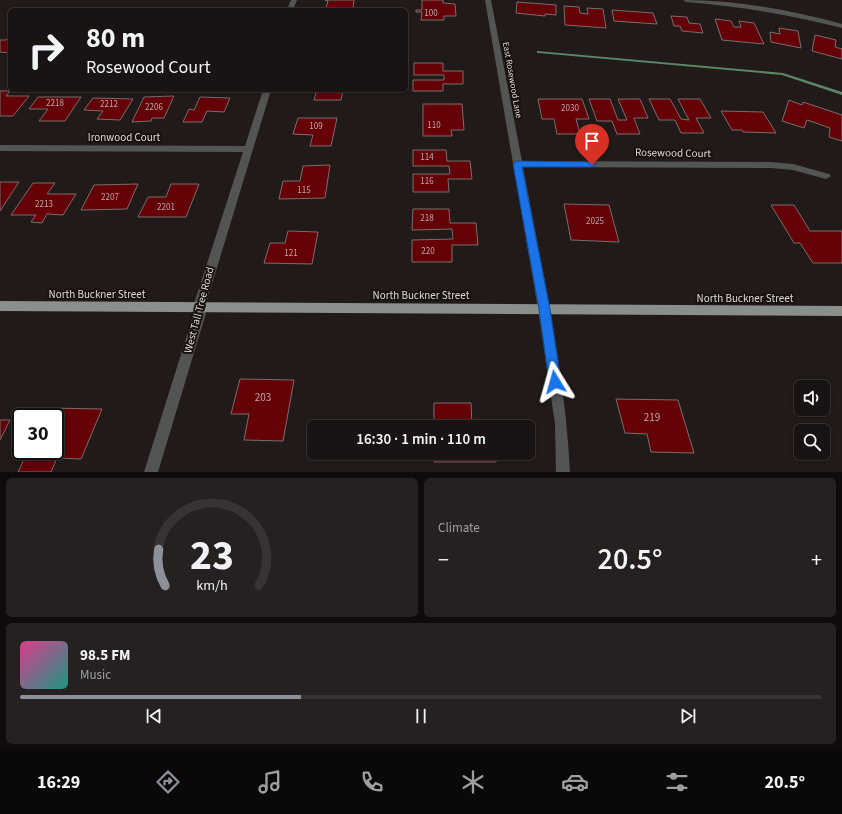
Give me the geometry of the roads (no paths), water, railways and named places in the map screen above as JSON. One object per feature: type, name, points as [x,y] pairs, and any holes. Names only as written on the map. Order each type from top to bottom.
[{"type":"main road","name":"North Buckner Street","points":[[0,306],[842,311]]},
{"type":"street","name":"East Rosewood Lane","points":[[488,0],[544,309],[561,424],[563,472]]},
{"type":"street","points":[[686,0],[756,6],[789,12],[842,26]]},
{"type":"street","name":"West Tall Tree Road","points":[[151,472],[200,313],[199,308],[266,92]]},
{"type":"street","name":"Ironwood Court","points":[[0,148],[248,149]]},
{"type":"street","name":"Rosewood Court","points":[[517,164],[771,166],[793,167],[826,176]]},
{"type":"waterway","points":[[539,52],[783,74],[842,94]]}]
